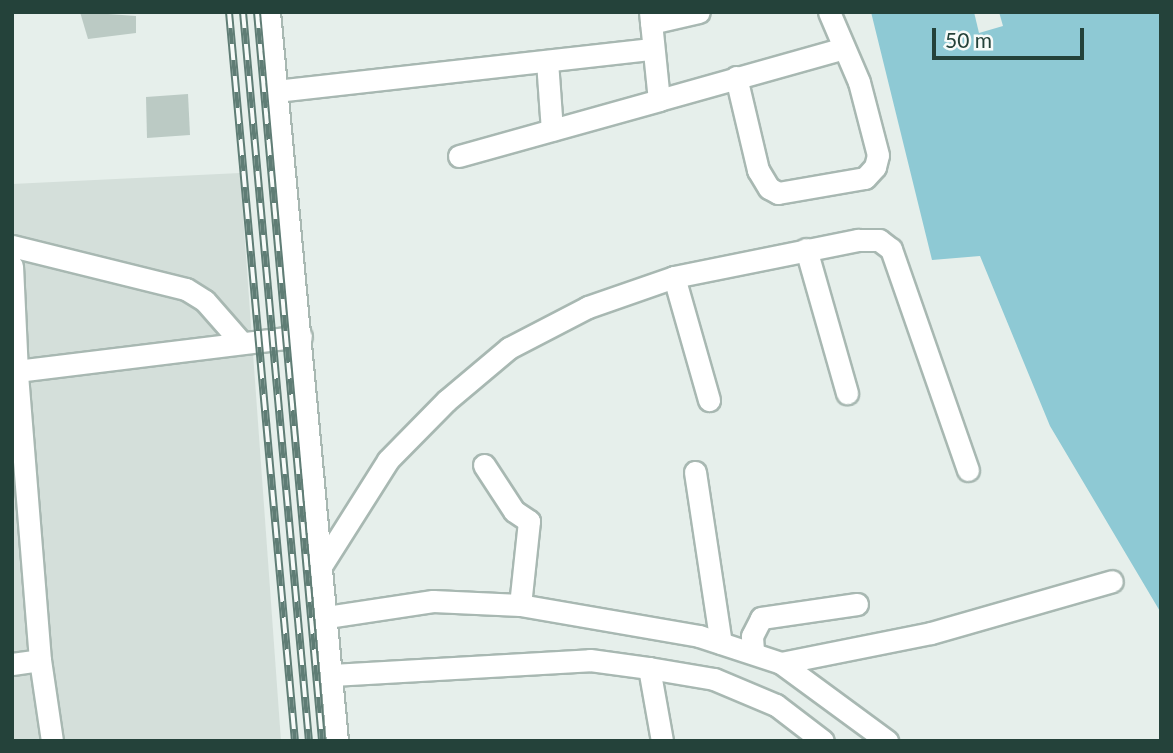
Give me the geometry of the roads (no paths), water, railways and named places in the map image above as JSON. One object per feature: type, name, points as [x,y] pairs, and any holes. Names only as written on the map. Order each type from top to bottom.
[{"type":"street","points":[[269,12],[323,563],[337,741]]},
{"type":"street","points":[[659,100],[650,18],[699,12]]},
{"type":"street","points":[[736,77],[758,170],[769,188],[778,192],[865,178],[875,167],[878,155],[845,48],[829,12]]},
{"type":"street","points":[[459,156],[845,48]]},
{"type":"street","points":[[276,91],[652,49]]},
{"type":"street","points":[[547,61],[552,130]]},
{"type":"street","points":[[323,563],[388,460],[481,371],[551,324],[674,277],[806,249],[879,240],[891,249],[968,470]]},
{"type":"street","points":[[12,246],[186,289],[205,301],[241,342]]},
{"type":"street","points":[[806,249],[847,393]]},
{"type":"street","points":[[12,266],[15,372],[40,660],[52,741]]},
{"type":"street","points":[[674,277],[709,400]]},
{"type":"street","points":[[15,372],[301,336]]},
{"type":"street","points":[[484,465],[514,511],[529,521],[520,605]]},
{"type":"street","points":[[695,472],[721,643]]},
{"type":"street","points":[[781,663],[931,633],[1112,581]]},
{"type":"street","points":[[327,617],[433,601],[520,605],[721,643],[753,651],[781,663],[887,741]]},
{"type":"street","points":[[753,651],[752,636],[761,618],[857,604]]},
{"type":"street","points":[[12,664],[40,660]]},
{"type":"street","points":[[332,675],[590,660],[713,679],[776,705],[823,741]]},
{"type":"street","points":[[649,668],[662,741]]},
{"type":"water","points":[[871,12],[1161,12],[1161,613],[1050,426],[980,256],[932,260]]},
{"type":"railway","points":[[229,12],[295,741]]},
{"type":"railway","points":[[243,12],[309,741]]},
{"type":"railway","points":[[257,12],[322,741]]}]
